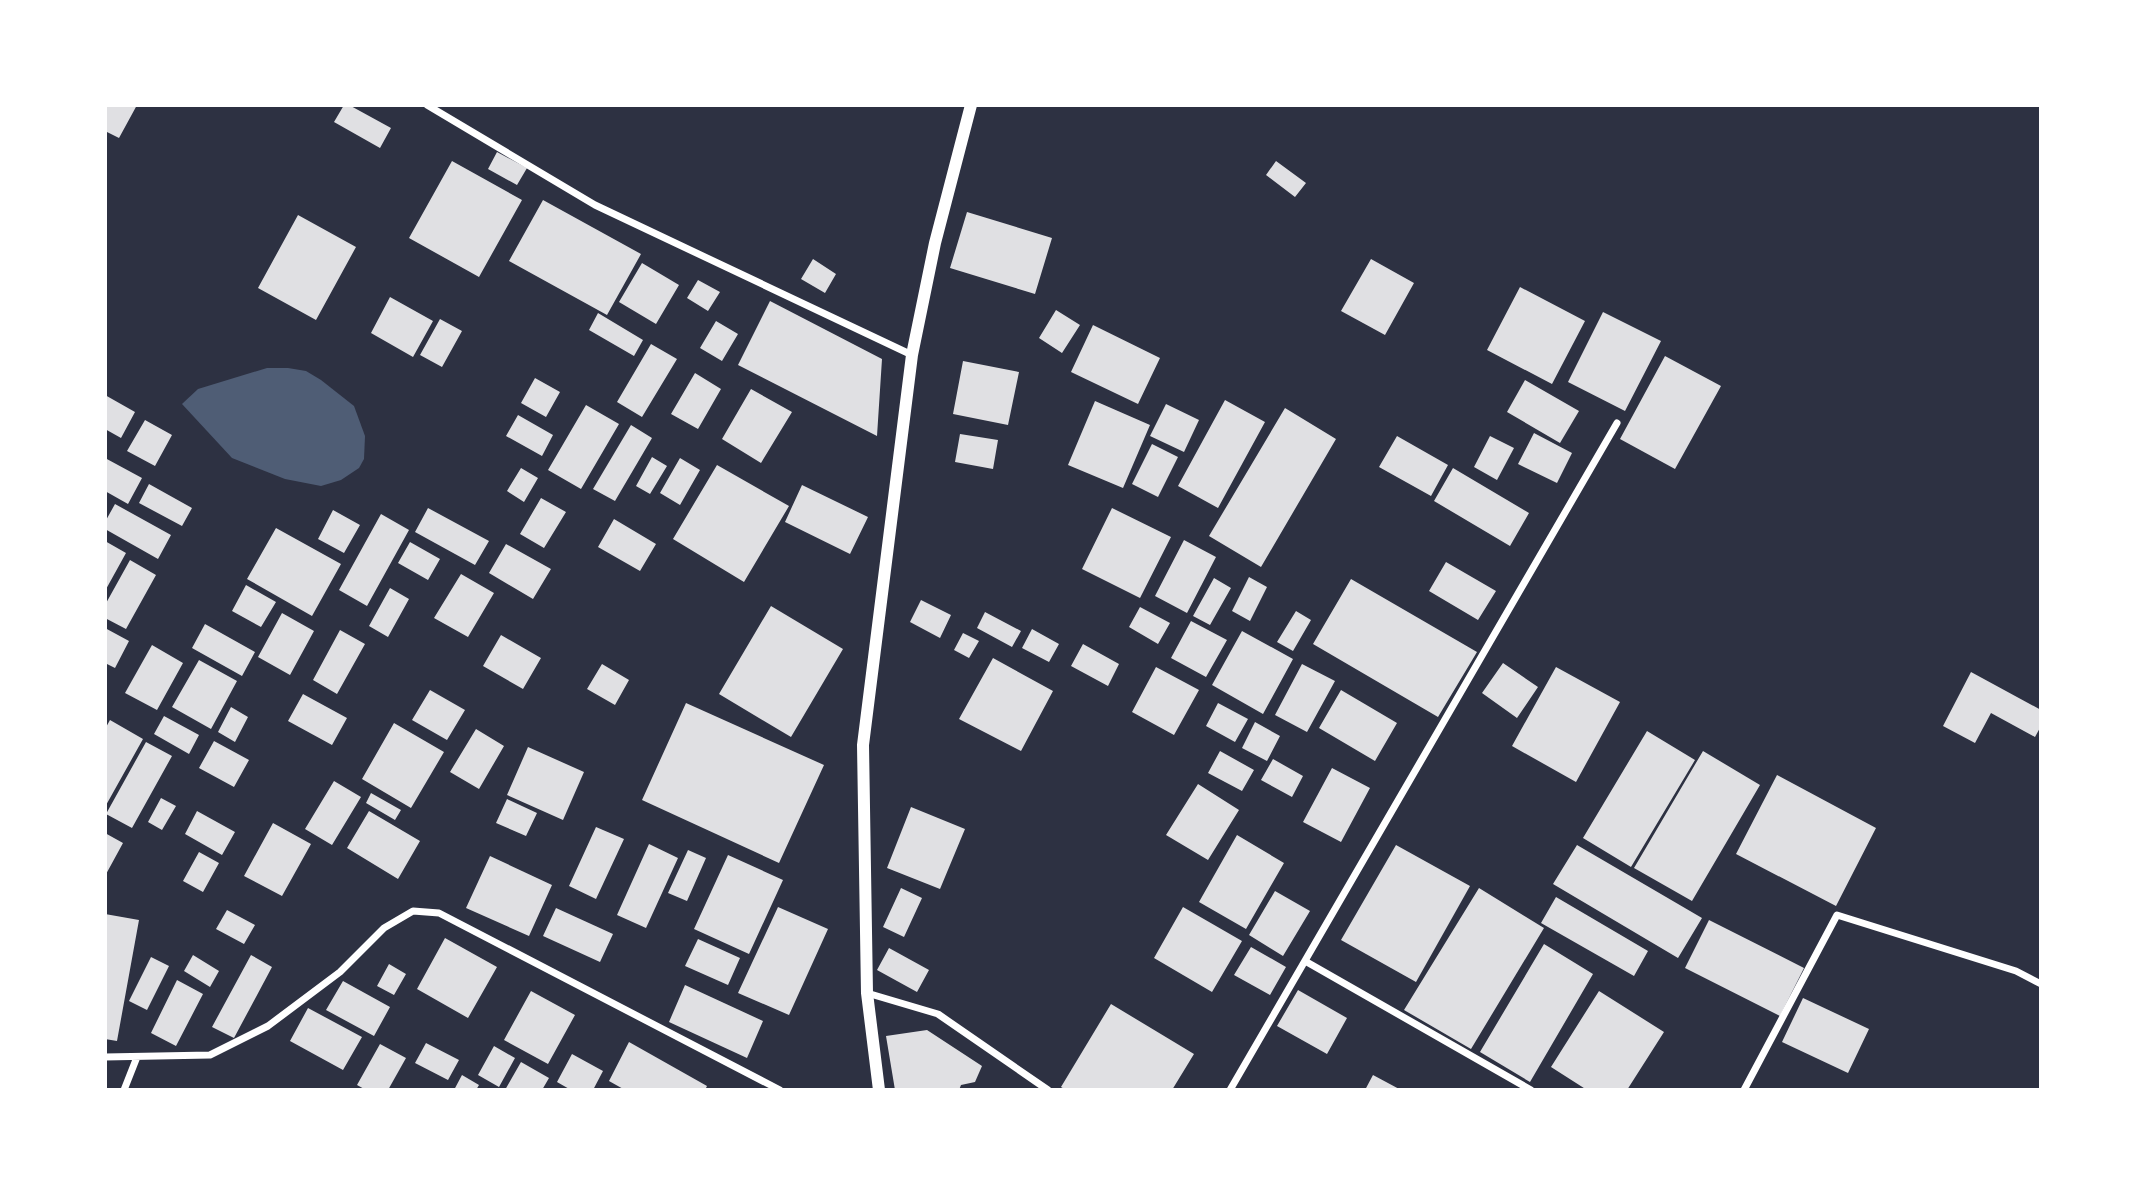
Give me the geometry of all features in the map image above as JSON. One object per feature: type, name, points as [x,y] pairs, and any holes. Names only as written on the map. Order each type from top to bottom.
[{"type":"street","points":[[427,105],[595,205],[912,355]]},
{"type":"street","points":[[879,1090],[867,993],[863,745],[912,355],[935,243],[971,105]]},
{"type":"street","points":[[1230,1090],[1617,423]]},
{"type":"street","points":[[105,1058],[210,1055],[268,1026],[340,972],[384,928],[413,911],[439,913],[780,1090]]},
{"type":"street","points":[[1744,1090],[1837,915],[2017,971],[2041,984]]},
{"type":"street","points":[[1304,961],[1531,1090]]},
{"type":"street","points":[[867,993],[938,1014],[1048,1090]]},
{"type":"street","points":[[124,1090],[137,1057]]},
{"type":"water","points":[[267,368],[306,371],[354,406],[365,436],[364,459],[359,468],[341,480],[321,486],[285,479],[232,458],[182,404],[198,389]]},
{"type":"building","points":[[105,105],[137,105],[119,138],[105,131]]},
{"type":"building","points":[[344,105],[349,105],[391,128],[380,148],[334,122]]},
{"type":"building","points":[[497,152],[527,168],[517,185],[488,169]]},
{"type":"building","points":[[452,161],[522,200],[479,277],[409,238]]},
{"type":"building","points":[[1276,161],[1306,183],[1295,197],[1266,175]]},
{"type":"building","points":[[543,200],[641,254],[607,315],[509,261]]},
{"type":"building","points":[[967,212],[1052,238],[1035,294],[950,268]]},
{"type":"building","points":[[298,215],[356,247],[316,320],[258,288]]},
{"type":"building","points":[[813,259],[836,274],[825,293],[801,279]]},
{"type":"building","points":[[1371,259],[1414,283],[1385,335],[1341,311]]},
{"type":"building","points":[[642,263],[679,285],[656,324],[619,302]]},
{"type":"building","points":[[698,280],[720,292],[708,311],[687,298]]},
{"type":"building","points":[[1520,287],[1585,321],[1552,384],[1487,350]]},
{"type":"building","points":[[390,297],[433,321],[413,357],[371,333]]},
{"type":"building","points":[[770,301],[882,359],[877,436],[738,365]]},
{"type":"building","points":[[1056,310],[1080,325],[1062,353],[1039,338]]},
{"type":"building","points":[[1603,312],[1661,341],[1625,411],[1568,382]]},
{"type":"building","points":[[598,313],[643,340],[634,356],[589,330]]},
{"type":"building","points":[[440,319],[462,331],[442,367],[420,355]]},
{"type":"building","points":[[716,321],[738,334],[722,361],[700,348]]},
{"type":"building","points":[[1093,325],[1160,358],[1138,404],[1071,372]]},
{"type":"building","points":[[651,344],[677,359],[642,417],[617,402]]},
{"type":"building","points":[[1665,356],[1721,386],[1675,469],[1620,439]]},
{"type":"building","points":[[963,361],[1019,372],[1008,425],[953,414]]},
{"type":"building","points":[[695,373],[721,389],[698,429],[671,414]]},
{"type":"building","points":[[535,378],[560,392],[546,417],[521,403]]},
{"type":"building","points":[[1525,380],[1579,411],[1560,443],[1507,412]]},
{"type":"building","points":[[751,389],[792,412],[761,463],[722,439]]},
{"type":"building","points":[[105,395],[135,412],[121,438],[105,429]]},
{"type":"building","points":[[1225,400],[1265,422],[1218,508],[1178,486]]},
{"type":"building","points":[[1095,401],[1150,425],[1123,488],[1068,465]]},
{"type":"building","points":[[1166,404],[1199,420],[1184,452],[1150,436]]},
{"type":"building","points":[[586,405],[619,424],[581,489],[548,470]]},
{"type":"building","points":[[1285,408],[1336,439],[1261,567],[1209,536]]},
{"type":"building","points":[[518,415],[553,435],[542,456],[506,436]]},
{"type":"building","points":[[145,420],[172,435],[155,466],[127,451]]},
{"type":"building","points":[[631,425],[652,438],[615,501],[593,489]]},
{"type":"building","points":[[1534,433],[1572,453],[1557,483],[1518,464]]},
{"type":"building","points":[[960,434],[998,440],[993,469],[955,462]]},
{"type":"building","points":[[1397,436],[1448,465],[1431,496],[1379,467]]},
{"type":"building","points":[[1490,436],[1514,448],[1497,480],[1474,467]]},
{"type":"building","points":[[1152,444],[1178,457],[1158,497],[1132,484]]},
{"type":"building","points":[[652,457],[667,466],[650,494],[636,486]]},
{"type":"building","points":[[105,458],[142,478],[128,504],[105,491]]},
{"type":"building","points":[[680,458],[700,470],[680,505],[660,493]]},
{"type":"building","points":[[717,465],[789,506],[744,582],[673,539]]},
{"type":"building","points":[[521,468],[538,478],[524,502],[507,491]]},
{"type":"building","points":[[1453,468],[1529,513],[1510,546],[1434,501]]},
{"type":"building","points":[[149,484],[192,508],[182,526],[139,503]]},
{"type":"building","points":[[802,485],[868,517],[850,554],[785,522]]},
{"type":"building","points":[[541,498],[566,512],[544,548],[520,534]]},
{"type":"building","points":[[115,504],[171,535],[158,559],[105,529],[105,522]]},
{"type":"building","points":[[428,508],[489,541],[475,565],[415,532]]},
{"type":"building","points":[[1112,508],[1171,537],[1140,598],[1082,569]]},
{"type":"building","points":[[333,510],[360,525],[344,553],[318,539]]},
{"type":"building","points":[[381,514],[409,530],[367,606],[339,590]]},
{"type":"building","points":[[614,519],[656,544],[640,571],[598,547]]},
{"type":"building","points":[[276,528],[341,564],[312,616],[247,579]]},
{"type":"building","points":[[1184,540],[1216,557],[1187,613],[1155,596]]},
{"type":"building","points":[[105,541],[126,553],[105,591]]},
{"type":"building","points":[[410,542],[440,559],[428,580],[398,563]]},
{"type":"building","points":[[506,544],[551,569],[533,599],[489,573]]},
{"type":"building","points":[[130,560],[156,575],[126,629],[105,618],[105,605]]},
{"type":"building","points":[[1446,562],[1496,591],[1478,620],[1429,591]]},
{"type":"building","points":[[461,574],[494,593],[468,637],[434,618]]},
{"type":"building","points":[[1249,577],[1267,587],[1250,621],[1232,611]]},
{"type":"building","points":[[1214,578],[1231,588],[1210,625],[1193,616]]},
{"type":"building","points":[[1351,579],[1477,652],[1438,717],[1313,644]]},
{"type":"building","points":[[246,585],[276,602],[261,627],[232,611]]},
{"type":"building","points":[[390,588],[409,599],[388,637],[369,626]]},
{"type":"building","points":[[921,600],[951,615],[940,638],[910,622]]},
{"type":"building","points":[[771,606],[843,649],[791,737],[719,694]]},
{"type":"building","points":[[1140,607],[1170,623],[1158,644],[1129,627]]},
{"type":"building","points":[[1296,611],[1311,620],[1293,651],[1277,642]]},
{"type":"building","points":[[985,612],[1021,631],[1012,647],[977,628]]},
{"type":"building","points":[[282,613],[314,631],[290,675],[258,657]]},
{"type":"building","points":[[1191,621],[1227,640],[1206,677],[1171,658]]},
{"type":"building","points":[[205,624],[255,652],[242,676],[192,648]]},
{"type":"building","points":[[105,628],[129,641],[115,668],[105,663]]},
{"type":"building","points":[[1032,629],[1059,644],[1049,662],[1022,648]]},
{"type":"building","points":[[340,630],[365,644],[337,694],[313,680]]},
{"type":"building","points":[[1242,631],[1293,659],[1263,714],[1212,685]]},
{"type":"building","points":[[963,633],[979,641],[969,658],[954,650]]},
{"type":"building","points":[[501,635],[541,658],[523,689],[483,666]]},
{"type":"building","points":[[1083,644],[1119,664],[1108,686],[1071,666]]},
{"type":"building","points":[[152,645],[183,663],[157,710],[125,693]]},
{"type":"building","points":[[993,658],[1053,691],[1021,751],[959,719]]},
{"type":"building","points":[[199,660],[237,681],[211,729],[172,707]]},
{"type":"building","points":[[1503,663],[1538,687],[1517,718],[1482,693]]},
{"type":"building","points":[[602,664],[629,680],[615,705],[587,689]]},
{"type":"building","points":[[1302,664],[1335,681],[1307,732],[1275,715]]},
{"type":"building","points":[[1156,667],[1199,690],[1174,735],[1132,712]]},
{"type":"building","points":[[1556,667],[1620,702],[1576,782],[1512,746]]},
{"type":"building","points":[[1971,672],[2041,710],[2041,726],[2035,737],[1991,713],[1975,743],[1943,726]]},
{"type":"building","points":[[430,690],[465,710],[447,740],[412,720]]},
{"type":"building","points":[[1341,690],[1397,723],[1375,761],[1319,728]]},
{"type":"building","points":[[303,694],[347,718],[332,745],[288,721]]},
{"type":"building","points":[[686,703],[824,765],[779,863],[642,800]]},
{"type":"building","points":[[1218,703],[1248,719],[1235,742],[1206,726]]},
{"type":"building","points":[[231,707],[248,717],[235,742],[218,732]]},
{"type":"building","points":[[164,716],[199,735],[189,754],[154,734]]},
{"type":"building","points":[[110,720],[143,739],[105,807],[105,729]]},
{"type":"building","points":[[1255,722],[1280,736],[1267,761],[1242,748]]},
{"type":"building","points":[[394,723],[444,752],[411,808],[362,779]]},
{"type":"building","points":[[476,729],[504,746],[479,789],[450,772]]},
{"type":"building","points":[[1647,731],[1695,760],[1631,867],[1583,838]]},
{"type":"building","points":[[214,741],[249,760],[234,787],[199,768]]},
{"type":"building","points":[[146,742],[172,756],[132,828],[106,814]]},
{"type":"building","points":[[528,747],[584,772],[563,820],[507,795]]},
{"type":"building","points":[[1220,751],[1254,770],[1242,791],[1208,773]]},
{"type":"building","points":[[1703,751],[1760,785],[1692,901],[1634,868]]},
{"type":"building","points":[[1273,759],[1303,776],[1292,797],[1261,780]]},
{"type":"building","points":[[1332,768],[1370,788],[1341,842],[1303,822]]},
{"type":"building","points":[[1777,775],[1876,828],[1836,906],[1736,854]]},
{"type":"building","points":[[334,781],[361,797],[332,845],[305,829]]},
{"type":"building","points":[[1198,784],[1239,810],[1208,860],[1166,835]]},
{"type":"building","points":[[371,793],[401,810],[395,820],[366,803]]},
{"type":"building","points":[[161,798],[176,806],[162,830],[148,822]]},
{"type":"building","points":[[507,799],[537,813],[526,836],[496,823]]},
{"type":"building","points":[[911,807],[965,829],[940,889],[887,868]]},
{"type":"building","points":[[197,811],[235,832],[222,855],[185,834]]},
{"type":"building","points":[[369,811],[420,841],[398,879],[347,848]]},
{"type":"building","points":[[273,823],[311,844],[282,896],[244,876]]},
{"type":"building","points":[[596,827],[624,839],[596,899],[569,886]]},
{"type":"building","points":[[105,833],[123,843],[105,876]]},
{"type":"building","points":[[1237,835],[1284,863],[1246,929],[1199,902]]},
{"type":"building","points":[[649,844],[678,858],[646,928],[617,915]]},
{"type":"building","points":[[1396,845],[1470,886],[1416,982],[1341,940]]},
{"type":"building","points":[[1577,845],[1702,918],[1678,958],[1553,884]]},
{"type":"building","points":[[688,850],[706,858],[687,901],[668,893]]},
{"type":"building","points":[[199,852],[219,863],[203,892],[183,881]]},
{"type":"building","points":[[728,855],[783,880],[749,954],[694,929]]},
{"type":"building","points":[[490,856],[552,885],[529,936],[466,908]]},
{"type":"building","points":[[901,888],[922,898],[904,937],[883,927]]},
{"type":"building","points":[[1479,888],[1544,928],[1471,1049],[1404,1010]]},
{"type":"building","points":[[1275,891],[1310,911],[1283,956],[1249,935]]},
{"type":"building","points":[[1556,897],[1648,951],[1634,976],[1541,923]]},
{"type":"building","points":[[778,907],[828,929],[789,1015],[738,993]]},
{"type":"building","points":[[1183,907],[1242,941],[1212,992],[1154,958]]},
{"type":"building","points":[[556,908],[613,934],[600,962],[543,936]]},
{"type":"building","points":[[227,910],[255,925],[244,944],[216,929]]},
{"type":"building","points":[[105,914],[139,920],[117,1041],[105,1039]]},
{"type":"building","points":[[1709,920],[1804,968],[1780,1016],[1685,968]]},
{"type":"building","points":[[445,938],[497,967],[468,1018],[417,989]]},
{"type":"building","points":[[698,939],[740,958],[728,985],[685,966]]},
{"type":"building","points":[[1544,944],[1593,974],[1530,1082],[1480,1052]]},
{"type":"building","points":[[1251,947],[1286,967],[1270,995],[1234,975]]},
{"type":"building","points":[[889,948],[929,970],[917,992],[877,970]]},
{"type":"building","points":[[193,955],[219,971],[210,987],[184,971]]},
{"type":"building","points":[[251,955],[272,967],[234,1038],[212,1027]]},
{"type":"building","points":[[151,957],[169,966],[147,1010],[129,1001]]},
{"type":"building","points":[[389,964],[406,974],[394,995],[377,986]]},
{"type":"building","points":[[177,980],[203,994],[176,1046],[151,1033]]},
{"type":"building","points":[[343,981],[390,1007],[374,1036],[326,1010]]},
{"type":"building","points":[[685,985],[763,1021],[747,1058],[669,1022]]},
{"type":"building","points":[[1298,990],[1347,1018],[1327,1054],[1277,1026]]},
{"type":"building","points":[[531,991],[575,1015],[548,1064],[504,1040]]},
{"type":"building","points":[[1599,991],[1664,1032],[1627,1090],[1587,1090],[1551,1067]]},
{"type":"building","points":[[1803,998],[1869,1029],[1848,1073],[1782,1042]]},
{"type":"building","points":[[1111,1004],[1194,1054],[1172,1090],[1066,1090],[1061,1087]]},
{"type":"building","points":[[308,1008],[362,1037],[343,1070],[290,1041]]},
{"type":"building","points":[[927,1030],[982,1066],[975,1082],[961,1085],[959,1090],[895,1090],[886,1036]]},
{"type":"building","points":[[629,1042],[707,1086],[705,1090],[625,1090],[609,1081]]},
{"type":"building","points":[[426,1043],[459,1060],[448,1080],[415,1063]]},
{"type":"building","points":[[380,1044],[406,1058],[388,1090],[366,1090],[357,1085]]},
{"type":"building","points":[[494,1046],[515,1058],[499,1087],[478,1075]]},
{"type":"building","points":[[572,1054],[603,1071],[593,1090],[571,1090],[557,1082]]},
{"type":"building","points":[[521,1062],[549,1078],[542,1090],[505,1090]]},
{"type":"building","points":[[462,1075],[479,1085],[476,1090],[454,1090]]},
{"type":"building","points":[[1373,1075],[1401,1090],[1365,1090]]}]
